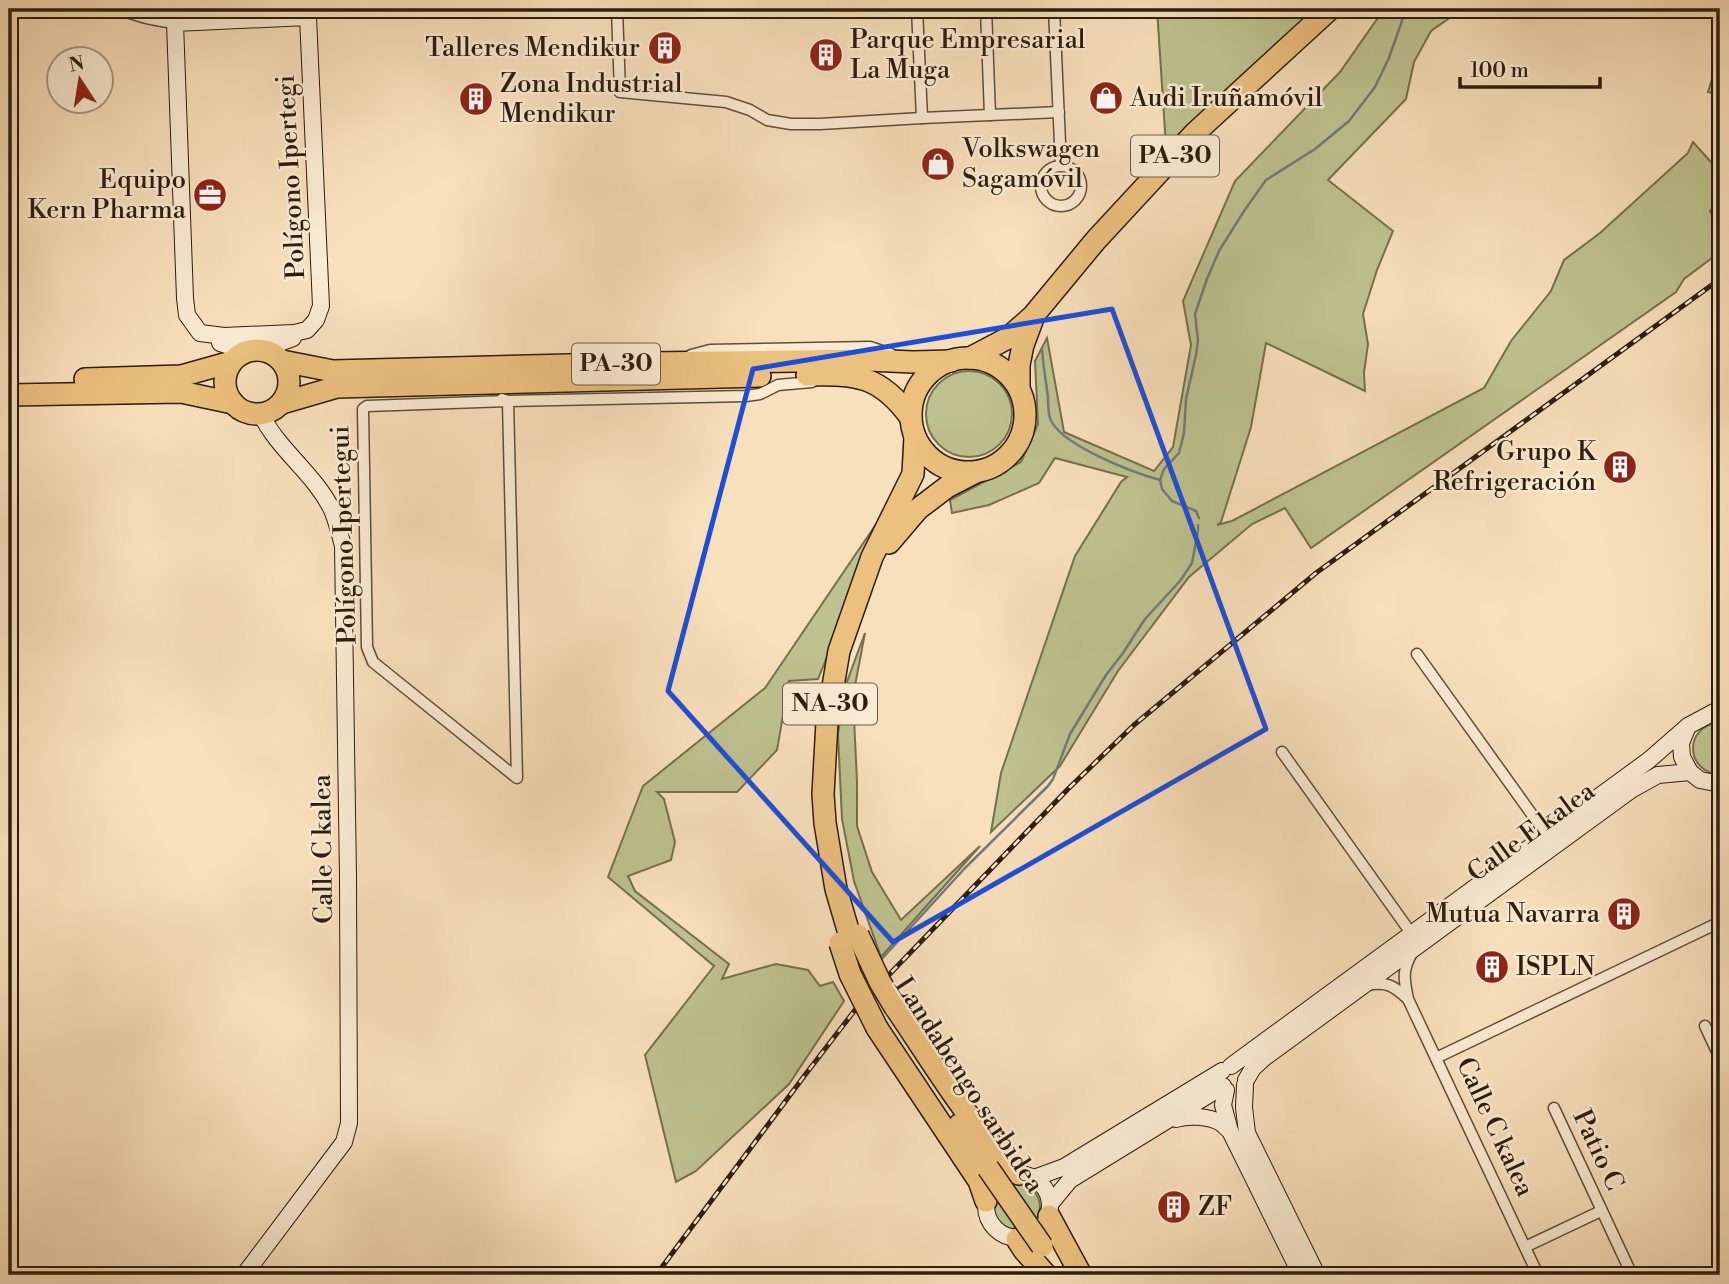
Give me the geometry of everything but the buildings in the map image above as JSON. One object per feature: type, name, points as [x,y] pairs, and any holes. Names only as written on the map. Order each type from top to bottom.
[{"type":"highway","name":"PA-30","points":[[913,427],[913,399],[921,382],[934,369],[1008,338],[1033,316],[1096,240],[1196,132],[1330,9]]},
{"type":"highway","name":"PA-30","points":[[1019,389],[1019,365],[1033,316]]},
{"type":"highway","name":"PA-30","points":[[9,381],[181,376],[257,356],[333,371],[650,363],[868,360],[913,362],[981,359],[994,363],[1007,373],[1019,389],[1024,417],[1021,435],[1011,452],[996,464],[978,471],[959,471],[940,465],[925,453],[899,402],[885,389],[871,381],[853,376],[828,374],[337,387],[282,403],[261,414]]},
{"type":"highway","points":[[261,414],[251,414],[233,403],[227,394],[226,372],[257,356],[288,371],[288,393],[282,403]]},
{"type":"highway","points":[[9,395],[181,392],[233,403]]},
{"type":"highway","name":"Landabengo sarbidea","points":[[913,427],[913,474],[872,556],[860,590],[839,651],[827,722],[823,794],[836,889],[850,940],[886,1018],[1060,1275]]},
{"type":"highway","name":"Landabengo sarbidea","points":[[860,590],[890,542],[918,509],[947,487],[978,471]]},
{"type":"highway","points":[[825,823],[823,863],[834,917],[850,940]]},
{"type":"highway","points":[[886,1018],[988,1142],[1026,1176]]},
{"type":"highway","points":[[886,1018],[979,1181],[986,1201]]},
{"type":"highway","points":[[1050,1210],[1081,1275]]},
{"type":"highway","points":[[1017,1238],[1046,1275]]},
{"type":"street","name":"Polígono Ipertegi","points":[[120,9],[156,21],[175,23],[308,13],[321,306],[316,320],[307,330]]},
{"type":"street","points":[[617,9],[620,92],[726,102],[750,110],[768,120],[791,124],[1059,112]]},
{"type":"street","points":[[917,9],[922,118]]},
{"type":"street","points":[[986,9],[990,115]]},
{"type":"street","points":[[1054,9],[1061,166]]},
{"type":"street","points":[[175,23],[187,315],[200,333],[212,341],[238,347],[257,356],[307,330]]},
{"type":"street","points":[[200,333],[224,337],[307,330]]},
{"type":"street","points":[[400,385],[439,392],[474,391],[508,401],[746,396],[760,394],[778,385],[818,381],[828,374]]},
{"type":"street","name":"Polígono Ipertegui","points":[[508,401],[511,527],[517,778],[373,662],[367,633],[363,410],[367,406],[508,401]]},
{"type":"street","name":"Calle C kalea","points":[[244,1275],[344,1142],[349,1123],[343,546],[331,508],[267,427],[261,414]]},
{"type":"street","name":"Calle E kalea","points":[[1417,653],[1546,834]]},
{"type":"street","name":"Calle E kalea","points":[[1050,1210],[1070,1180],[1166,1121],[1226,1078],[1413,939],[1546,834],[1649,760],[1688,726],[1718,709]]},
{"type":"street","points":[[1688,726],[1681,743],[1682,757],[1690,772],[1700,780],[1720,784]]},
{"type":"street","points":[[1282,752],[1413,939],[1404,971],[1408,999]]},
{"type":"street","name":"Calle E kalea","points":[[1246,1083],[1253,1068],[1264,1058],[1362,986],[1413,939],[1631,790],[1658,775],[1690,772]]},
{"type":"street","points":[[1436,1058],[1719,926]]},
{"type":"street","points":[[1362,986],[1386,984],[1398,989],[1408,999]]},
{"type":"street","name":"Calle C kalea","points":[[1408,999],[1538,1275]]},
{"type":"street","points":[[1705,1027],[1720,1058]]},
{"type":"street","points":[[1301,1275],[1230,1132],[1223,1105],[1226,1078],[1236,1066],[1244,1071],[1246,1083],[1244,1107],[1247,1133],[1317,1275]]},
{"type":"street","points":[[1226,1078],[1236,1091],[1246,1083]]},
{"type":"street","name":"Calle E kalea","points":[[1026,1176],[1064,1167],[1226,1078]]},
{"type":"street","name":"Patio C","points":[[1554,1108],[1632,1275]]},
{"type":"street","points":[[1166,1121],[1187,1116],[1197,1117],[1222,1124],[1230,1132]]},
{"type":"street","points":[[1007,1176],[1026,1176],[1042,1184],[1048,1193],[1050,1210],[1042,1228],[1031,1236],[1017,1238],[1002,1234],[988,1219],[986,1201],[990,1190],[1007,1176]]},
{"type":"street","name":"Patio C","points":[[1525,1247],[1601,1211]]},
{"type":"highlighted area","points":[[1112,309],[1266,729],[893,942],[668,691],[753,369]]},
{"type":"green space","points":[[1157,9],[1315,9],[1166,146]]},
{"type":"green space","points":[[1384,9],[1452,9],[1451,17],[1431,31],[1414,62],[1406,99],[1328,180],[1393,231],[1363,314],[1368,344],[1364,373],[1365,391],[1266,343],[1251,427],[1221,522],[1217,525],[1232,521],[1484,388],[1511,341],[1551,291],[1564,260],[1600,233],[1688,153],[1693,142],[1720,172],[1720,200],[1710,211],[1720,230],[1720,252],[1684,279],[1676,292],[1311,548],[1285,508],[1252,524],[1189,577],[1118,671],[1060,766],[991,832],[1001,773],[1075,556],[1121,482],[1127,477],[1055,458],[1039,483],[989,505],[952,513],[950,500],[1021,462],[1038,424],[1035,361],[1047,338],[1064,432],[1154,471],[1173,447],[1191,345],[1183,301],[1235,181],[1340,72]]},
{"type":"green space","points":[[1720,54],[1720,95],[1708,92]]},
{"type":"green space","points":[[969,371],[993,378],[1005,390],[1012,414],[1005,438],[993,450],[969,457],[945,450],[933,438],[926,414],[933,390],[945,378]]},
{"type":"green space","points":[[887,508],[818,679],[789,681],[777,750],[737,792],[657,792],[664,799],[675,842],[671,860],[628,876],[635,891],[729,964],[722,979],[776,964],[808,970],[820,986],[833,982],[844,1001],[789,1084],[696,1171],[676,1182],[645,1055],[714,966],[608,877],[643,786],[765,688]]},
{"type":"green space","points":[[865,633],[853,696],[857,826],[872,872],[901,920],[980,846],[881,957],[854,881],[842,819],[838,734],[845,687]]},
{"type":"green space","points":[[1720,722],[1720,775],[1708,772],[1700,766],[1693,748],[1700,731],[1708,725]]},
{"type":"green space","points":[[1017,1184],[1033,1191],[1040,1207],[1033,1223],[1017,1230],[1001,1223],[994,1207],[1001,1191]]},
{"type":"waterway","points":[[1199,518],[1196,511],[1172,501],[1162,489],[1160,480],[1164,469],[1179,453],[1184,433],[1186,399],[1198,340],[1195,314],[1207,279],[1219,251],[1266,180],[1315,149],[1349,121],[1375,87],[1389,58],[1406,9]]},
{"type":"waterway","points":[[1042,349],[1049,413],[1056,428],[1067,438],[1098,456],[1160,480]]},
{"type":"waterway","points":[[879,962],[965,868],[1048,786],[1070,734],[1106,675],[1145,619],[1180,581],[1192,563],[1198,525]]},
{"type":"railway","points":[[656,1275],[855,1010],[1068,789],[1134,725],[1316,573],[1720,279]]},
{"type":"place","name":"Talleres Mendikur","points":[[665,48]]},
{"type":"place","name":"Parque Empresarial La Muga","points":[[826,55]]},
{"type":"place","name":"Audi Iruñamóvil","points":[[1106,98]]},
{"type":"place","name":"Zona Industrial Mendikur","points":[[476,99]]},
{"type":"place","name":"Volkswagen Sagamóvil","points":[[938,164]]},
{"type":"place","name":"Equipo Kern Pharma","points":[[210,195]]},
{"type":"place","name":"Grupo K Refrigeración","points":[[1620,467]]},
{"type":"place","name":"Mutua Navarra","points":[[1624,914]]},
{"type":"place","name":"ISPLN","points":[[1492,967]]},
{"type":"place","name":"ZF","points":[[1174,1207]]}]
